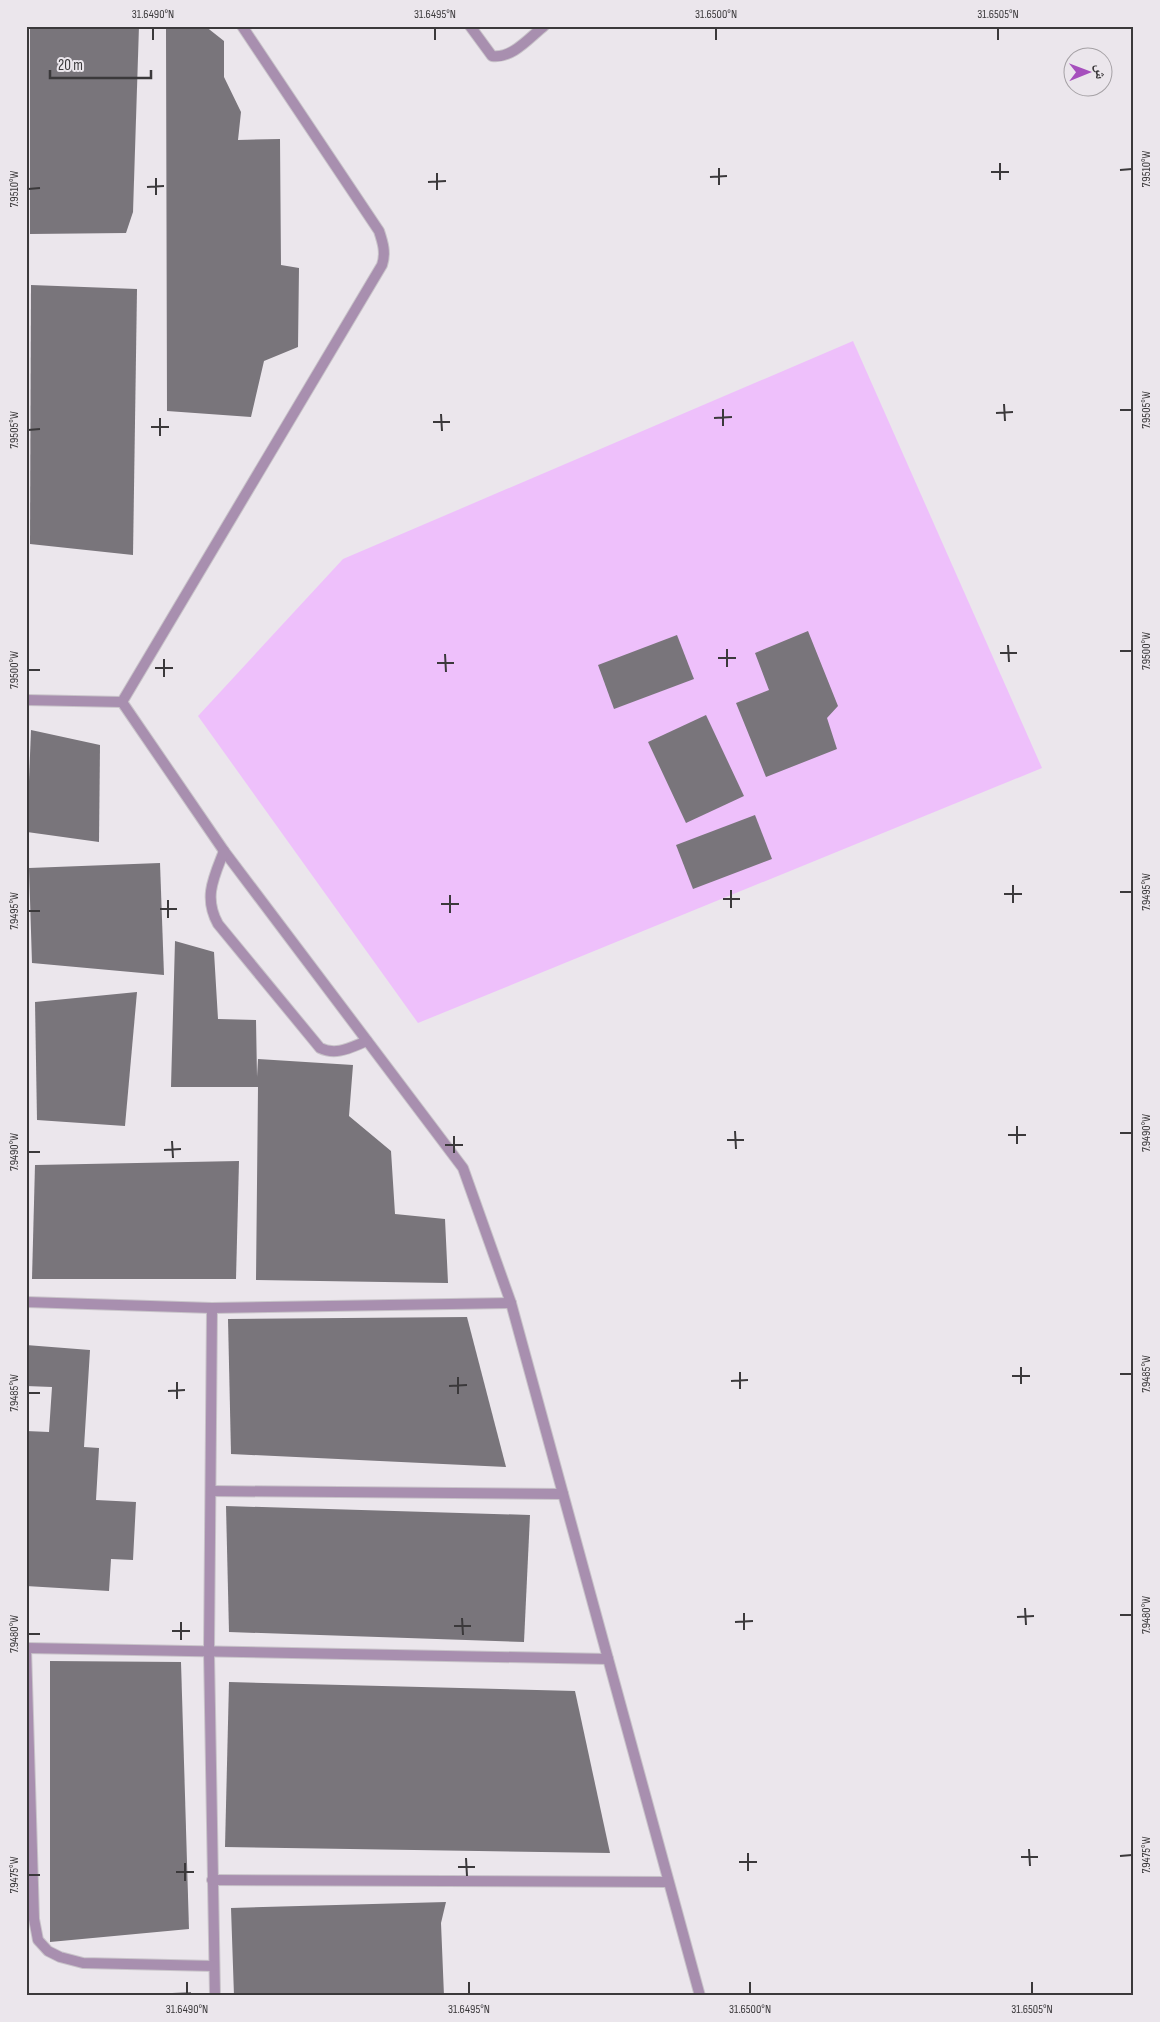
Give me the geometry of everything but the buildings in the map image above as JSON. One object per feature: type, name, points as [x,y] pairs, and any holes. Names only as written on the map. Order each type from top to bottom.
[{"type":"street","points":[[122,702],[377,274],[384,257],[384,245],[379,231],[242,26]]},
{"type":"street","points":[[470,26],[492,56],[500,58],[516,49],[544,26]]},
{"type":"street","points":[[26,700],[122,702]]},
{"type":"street","points":[[122,702],[224,850],[463,1168],[511,1303],[700,1996]]},
{"type":"street","points":[[224,850],[210,888],[212,912],[218,924],[320,1048],[328,1052],[340,1051],[367,1041]]},
{"type":"street","points":[[26,1302],[212,1308],[511,1303]]},
{"type":"street","points":[[212,1308],[210,1652],[215,1996]]},
{"type":"street","points":[[211,1491],[563,1494]]},
{"type":"street","points":[[214,1966],[83,1963],[60,1957],[48,1951],[38,1940],[34,1920],[26,1648],[608,1659]]},
{"type":"street","points":[[212,1880],[668,1882]]},
{"type":"shaded area","points":[[853,341],[1042,768],[418,1023],[198,716],[343,559]]}]
